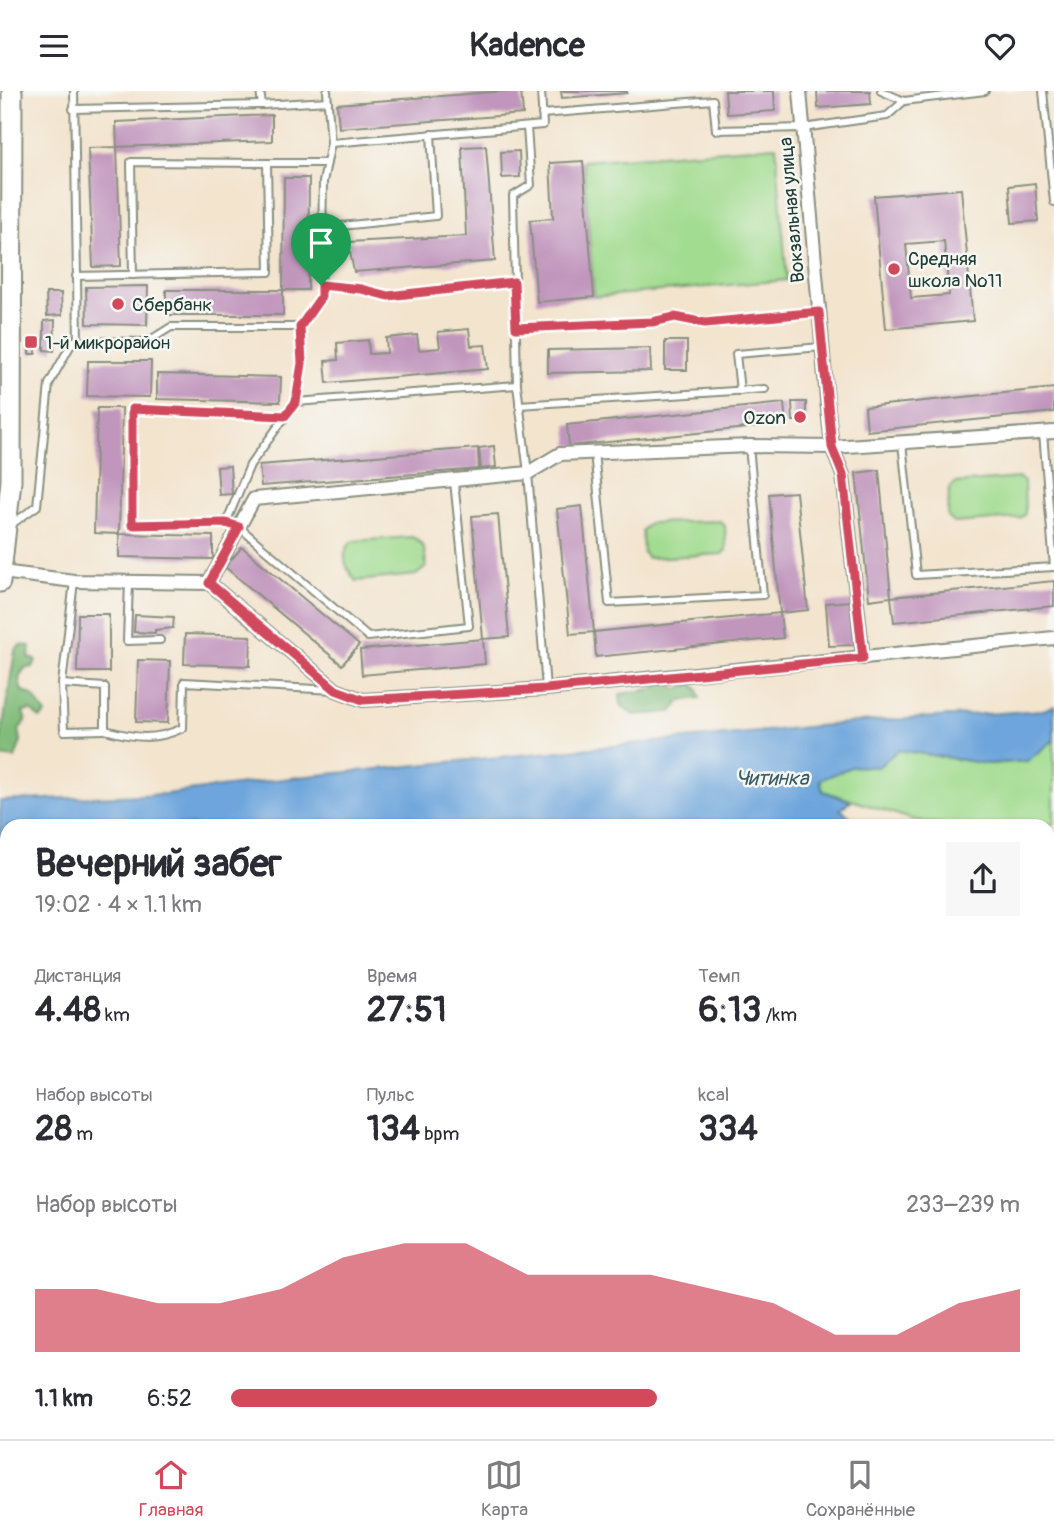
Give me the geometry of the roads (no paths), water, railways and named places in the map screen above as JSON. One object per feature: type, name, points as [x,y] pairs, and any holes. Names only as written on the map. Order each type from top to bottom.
[{"type":"main road","points":[[1,577],[11,481],[12,91]]},
{"type":"street","name":"Вокзальная улица","points":[[800,91],[832,447],[843,475],[863,658]]},
{"type":"street","points":[[209,583],[254,499],[528,473],[559,454],[749,446],[832,447],[1049,433]]},
{"type":"street","points":[[1,577],[209,583],[336,690],[363,700],[546,689],[1054,638]]},
{"type":"lane","points":[[74,91],[78,341]]},
{"type":"lane","points":[[260,91],[262,105]]},
{"type":"lane","points":[[226,523],[250,465],[296,402],[302,363],[300,327],[321,297],[323,181],[331,142],[327,91]]},
{"type":"lane","points":[[331,142],[543,125],[541,91]]},
{"type":"lane","points":[[881,91],[904,101],[985,91]]},
{"type":"lane","points":[[1043,91],[1054,202]]},
{"type":"lane","points":[[542,114],[713,100],[716,130],[803,128],[887,116],[904,101]]},
{"type":"lane","points":[[74,110],[328,101]]},
{"type":"lane","points":[[527,127],[531,185],[513,195],[517,385],[528,473],[546,689]]},
{"type":"lane","points":[[322,228],[436,216],[431,134]]},
{"type":"lane","points":[[133,275],[131,162],[327,163]]},
{"type":"lane","points":[[76,276],[269,272],[267,163]]},
{"type":"lane","points":[[321,285],[361,289],[388,296],[514,282]]},
{"type":"lane","points":[[516,328],[652,322],[675,317],[705,323],[819,312]]},
{"type":"lane","points":[[7,527],[37,506],[49,384],[73,341],[147,342],[171,327],[300,327]]},
{"type":"lane","points":[[740,391],[736,354],[822,347]]},
{"type":"lane","points":[[296,402],[517,385]]},
{"type":"lane","points":[[519,405],[765,389]]},
{"type":"lane","points":[[285,416],[132,409],[132,525],[226,523],[239,527],[368,637],[469,626],[454,481]]},
{"type":"lane","points":[[902,443],[916,575],[1054,567],[1049,433]]},
{"type":"lane","points":[[594,452],[609,603],[763,595],[749,446]]},
{"type":"lane","points":[[74,580],[62,684],[64,731],[105,730],[131,737],[164,736],[183,727],[184,682],[336,690]]},
{"type":"lane","points":[[129,580],[127,641],[160,640]]},
{"type":"lane","points":[[62,684],[105,687],[105,730]]},
{"type":"water","name":"Читинка","points":[[1054,706],[1054,740],[1027,761],[988,764],[898,750],[878,767],[853,766],[820,780],[823,791],[851,801],[840,809],[855,819],[0,819],[0,801],[165,794],[298,777],[859,722],[1043,710]]},
{"type":"place","name":"Средняя школа №11","points":[[894,269]]},
{"type":"place","name":"Сбербанк","points":[[118,304]]},
{"type":"place","name":"1-й микрорайон","points":[[31,342]]},
{"type":"place","name":"Ozon","points":[[800,417]]}]
